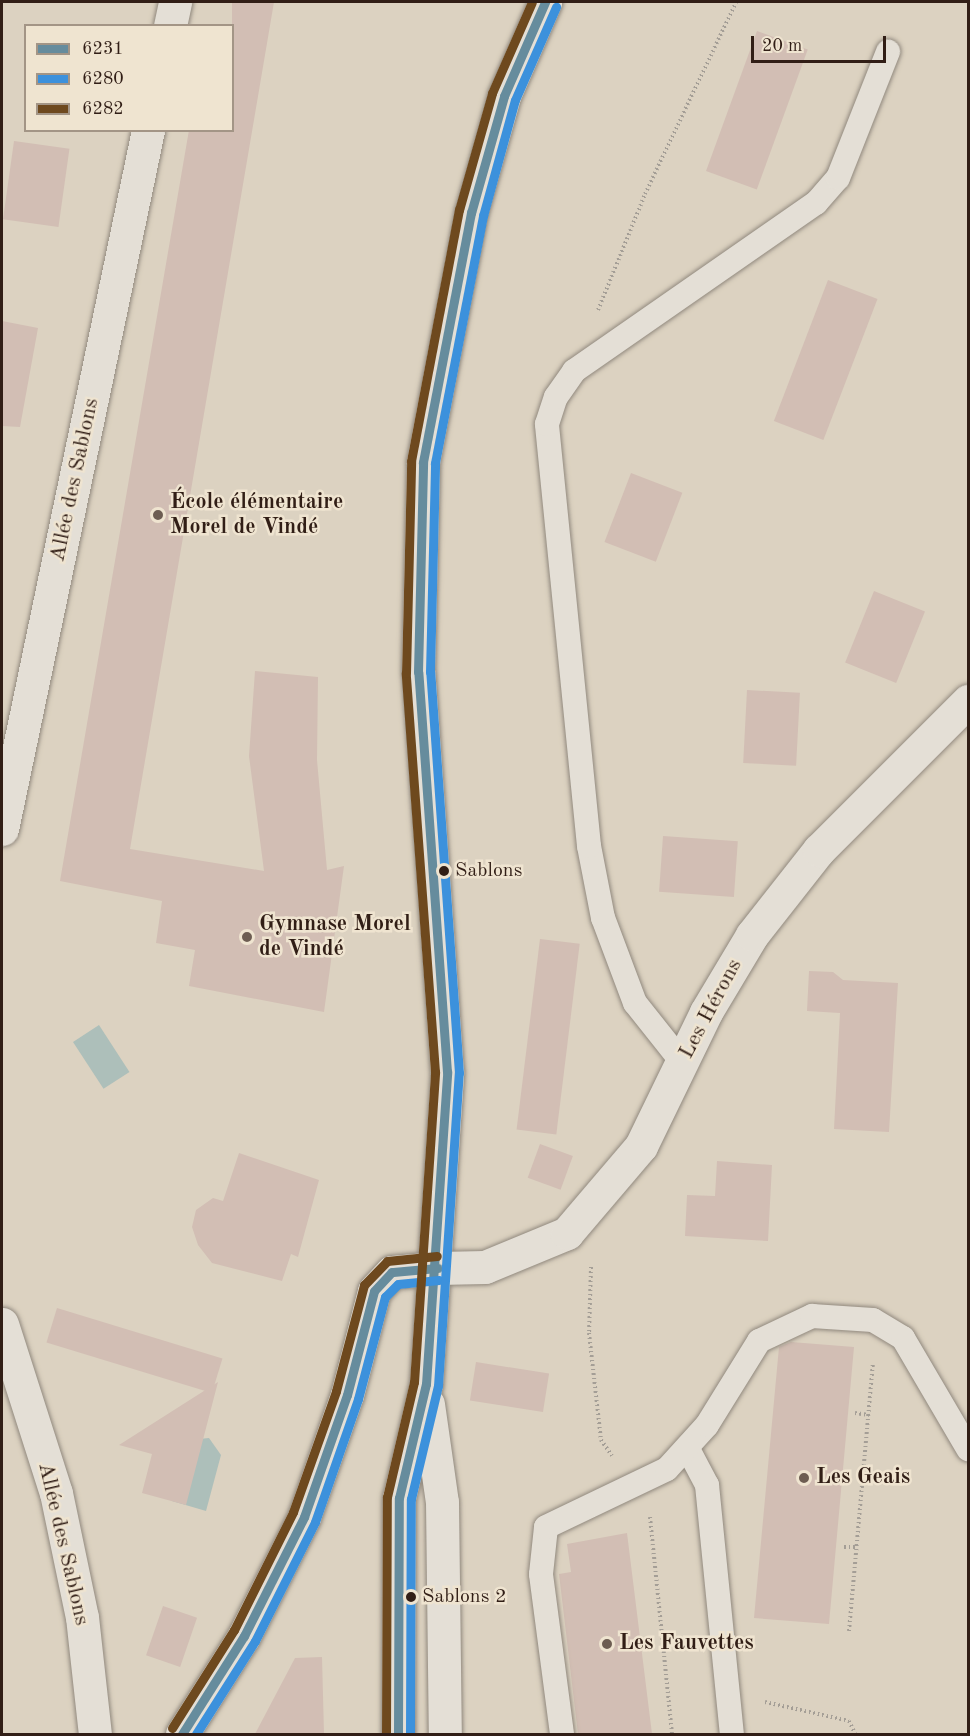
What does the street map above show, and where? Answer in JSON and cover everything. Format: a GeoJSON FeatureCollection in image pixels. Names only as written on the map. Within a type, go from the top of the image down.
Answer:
{"type":"FeatureCollection","features":[{"type":"Feature","properties":{"kind":"street"},"geometry":{"type":"LineString","coordinates":[[170,24],[175,2]]}},
{"type":"Feature","properties":{"kind":"street"},"geometry":{"type":"LineString","coordinates":[[398,1734],[399,1498],[426,1384],[438,1268],[447,1072],[418,672],[423,462],[471,213],[504,96],[545,2]]}},
{"type":"Feature","properties":{"kind":"street","name":"Allée des Sablons"},"geometry":{"type":"LineString","coordinates":[[2,829],[148,132]]}},
{"type":"Feature","properties":{"kind":"street","name":"Les Hérons"},"geometry":{"type":"LineString","coordinates":[[182,1734],[244,1636],[304,1517],[347,1395],[374,1291],[392,1272],[485,1267],[567,1233],[641,1146],[682,1062],[752,935],[819,850],[969,701]]}},
{"type":"Feature","properties":{"kind":"street","name":"Allée des Sablons"},"geometry":{"type":"LineString","coordinates":[[2,1324],[12,1388],[59,1505],[82,1617],[95,1734]]}},
{"type":"Feature","properties":{"kind":"street"},"geometry":{"type":"LineString","coordinates":[[426,1384],[442,1502],[445,1734]]}},
{"type":"Feature","properties":{"kind":"lane"},"geometry":{"type":"LineString","coordinates":[[682,1062],[635,1003],[603,918],[589,846],[547,461],[547,424],[556,397],[574,371],[816,203],[838,178],[888,52]]}},
{"type":"Feature","properties":{"kind":"lane"},"geometry":{"type":"LineString","coordinates":[[562,1734],[542,1574],[546,1527],[667,1470],[688,1449],[759,1341],[812,1316],[843,1314],[877,1323],[903,1338],[969,1449]]}},
{"type":"Feature","properties":{"kind":"lane"},"geometry":{"type":"LineString","coordinates":[[688,1449],[706,1485],[732,1734]]}},
{"type":"Feature","properties":{"kind":"path"},"geometry":{"type":"LineString","coordinates":[[574,371],[645,194],[736,2]]}},
{"type":"Feature","properties":{"kind":"path"},"geometry":{"type":"LineString","coordinates":[[849,1630],[877,1323]]}},
{"type":"Feature","properties":{"kind":"path"},"geometry":{"type":"LineString","coordinates":[[855,1413],[869,1415]]}},
{"type":"Feature","properties":{"kind":"path"},"geometry":{"type":"LineString","coordinates":[[844,1547],[857,1547]]}},
{"type":"Feature","properties":{"kind":"path"},"geometry":{"type":"LineString","coordinates":[[729,1694],[849,1721],[855,1734]]}},
{"type":"Feature","properties":{"kind":"shaded area"},"geometry":{"type":"Polygon","coordinates":[[[99,1025],[129,1072],[104,1089],[73,1042],[99,1025]]]}},
{"type":"Feature","properties":{"kind":"shaded area"},"geometry":{"type":"Polygon","coordinates":[[[209,1438],[221,1455],[206,1511],[172,1501],[199,1439],[209,1438]]]}},
{"type":"Feature","properties":{"kind":"building"},"geometry":{"type":"Polygon","coordinates":[[[232,2],[274,2],[130,849],[264,871],[249,756],[255,671],[318,677],[317,760],[327,870],[344,866],[324,1012],[189,986],[195,950],[156,943],[162,901],[60,881],[189,132],[234,132],[234,24],[232,24],[232,2]]]}},
{"type":"Feature","properties":{"kind":"building"},"geometry":{"type":"Polygon","coordinates":[[[757,31],[808,49],[757,189],[706,171],[757,31]]]}},
{"type":"Feature","properties":{"kind":"building"},"geometry":{"type":"Polygon","coordinates":[[[14,141],[69,149],[58,227],[3,219],[14,141]]]}},
{"type":"Feature","properties":{"kind":"building"},"geometry":{"type":"Polygon","coordinates":[[[828,280],[877,299],[823,440],[774,421],[828,280]]]}},
{"type":"Feature","properties":{"kind":"building"},"geometry":{"type":"Polygon","coordinates":[[[2,321],[38,328],[20,427],[2,426],[2,321]]]}},
{"type":"Feature","properties":{"kind":"building"},"geometry":{"type":"Polygon","coordinates":[[[631,473],[682,493],[656,562],[604,542],[631,473]]]}},
{"type":"Feature","properties":{"kind":"building"},"geometry":{"type":"Polygon","coordinates":[[[874,591],[925,612],[896,683],[845,662],[874,591]]]}},
{"type":"Feature","properties":{"kind":"building"},"geometry":{"type":"Polygon","coordinates":[[[747,690],[800,693],[796,766],[743,763],[747,690]]]}},
{"type":"Feature","properties":{"kind":"building"},"geometry":{"type":"Polygon","coordinates":[[[663,836],[738,841],[734,897],[659,892],[663,836]]]}},
{"type":"Feature","properties":{"kind":"building"},"geometry":{"type":"Polygon","coordinates":[[[540,939],[580,944],[556,1134],[517,1130],[540,939]]]}},
{"type":"Feature","properties":{"kind":"building"},"geometry":{"type":"Polygon","coordinates":[[[809,971],[833,972],[843,980],[898,983],[889,1132],[834,1129],[840,1013],[807,1011],[809,971]]]}},
{"type":"Feature","properties":{"kind":"building"},"geometry":{"type":"Polygon","coordinates":[[[540,1144],[573,1156],[561,1190],[528,1178],[540,1144]]]}},
{"type":"Feature","properties":{"kind":"building"},"geometry":{"type":"Polygon","coordinates":[[[239,1153],[319,1180],[298,1257],[291,1254],[282,1281],[212,1263],[198,1245],[192,1227],[196,1210],[213,1198],[223,1201],[239,1153]]]}},
{"type":"Feature","properties":{"kind":"building"},"geometry":{"type":"Polygon","coordinates":[[[717,1161],[772,1165],[768,1241],[685,1236],[687,1195],[715,1196],[717,1161]]]}},
{"type":"Feature","properties":{"kind":"building"},"geometry":{"type":"Polygon","coordinates":[[[57,1308],[222,1359],[212,1393],[46,1342],[57,1308]]]}},
{"type":"Feature","properties":{"kind":"building","name":"Les Geais"},"geometry":{"type":"Polygon","coordinates":[[[791,1342],[854,1347],[829,1624],[754,1618],[779,1347],[791,1342]]]}},
{"type":"Feature","properties":{"kind":"building"},"geometry":{"type":"Polygon","coordinates":[[[476,1362],[549,1374],[543,1412],[470,1401],[476,1362]]]}},
{"type":"Feature","properties":{"kind":"building"},"geometry":{"type":"Polygon","coordinates":[[[218,1382],[186,1505],[142,1493],[152,1454],[119,1445],[218,1382]]]}},
{"type":"Feature","properties":{"kind":"building","name":"Les Fauvettes"},"geometry":{"type":"Polygon","coordinates":[[[627,1533],[652,1734],[578,1734],[559,1574],[571,1572],[567,1544],[627,1533]]]}},
{"type":"Feature","properties":{"kind":"building"},"geometry":{"type":"Polygon","coordinates":[[[163,1606],[197,1618],[180,1667],[146,1655],[163,1606]]]}},
{"type":"Feature","properties":{"kind":"building"},"geometry":{"type":"Polygon","coordinates":[[[322,1657],[324,1734],[255,1734],[295,1658],[322,1657]]]}},
{"type":"Feature","properties":{"kind":"transit line","name":"6282"},"geometry":{"type":"LineString","coordinates":[[386,1734],[387,1497],[414,1382],[435,1072],[406,673],[411,461],[459,210],[492,93],[532,2]]}},
{"type":"Feature","properties":{"kind":"transit line","name":"6231"},"geometry":{"type":"LineString","coordinates":[[398,1734],[399,1498],[426,1384],[447,1072],[418,672],[423,462],[471,213],[504,96],[545,2]]}},
{"type":"Feature","properties":{"kind":"transit line","name":"6280"},"geometry":{"type":"LineString","coordinates":[[410,1734],[411,1499],[438,1386],[459,1073],[430,672],[435,463],[483,216],[515,100],[556,7]]}},
{"type":"Feature","properties":{"kind":"transit line","name":"6282"},"geometry":{"type":"LineString","coordinates":[[172,1728],[234,1630],[293,1512],[336,1391],[364,1285],[387,1261],[437,1256]]}},
{"type":"Feature","properties":{"kind":"transit line","name":"6231"},"geometry":{"type":"LineString","coordinates":[[182,1734],[244,1636],[304,1517],[347,1395],[374,1291],[392,1272],[438,1268]]}},
{"type":"Feature","properties":{"kind":"transit line","name":"6280"},"geometry":{"type":"LineString","coordinates":[[196,1734],[255,1641],[315,1522],[358,1399],[385,1297],[398,1284],[439,1280]]}},
{"type":"Feature","properties":{"kind":"place","name":"École élémentaire Morel de Vindé"},"geometry":{"type":"Point","coordinates":[158,515]}},
{"type":"Feature","properties":{"kind":"place","name":"Sablons"},"geometry":{"type":"Point","coordinates":[444,871]}},
{"type":"Feature","properties":{"kind":"place","name":"Gymnase Morel de Vindé"},"geometry":{"type":"Point","coordinates":[247,937]}},
{"type":"Feature","properties":{"kind":"place","name":"Les Geais"},"geometry":{"type":"Point","coordinates":[804,1478]}},
{"type":"Feature","properties":{"kind":"place","name":"Sablons 2"},"geometry":{"type":"Point","coordinates":[411,1597]}},
{"type":"Feature","properties":{"kind":"place","name":"Les Fauvettes"},"geometry":{"type":"Point","coordinates":[607,1644]}}]}
